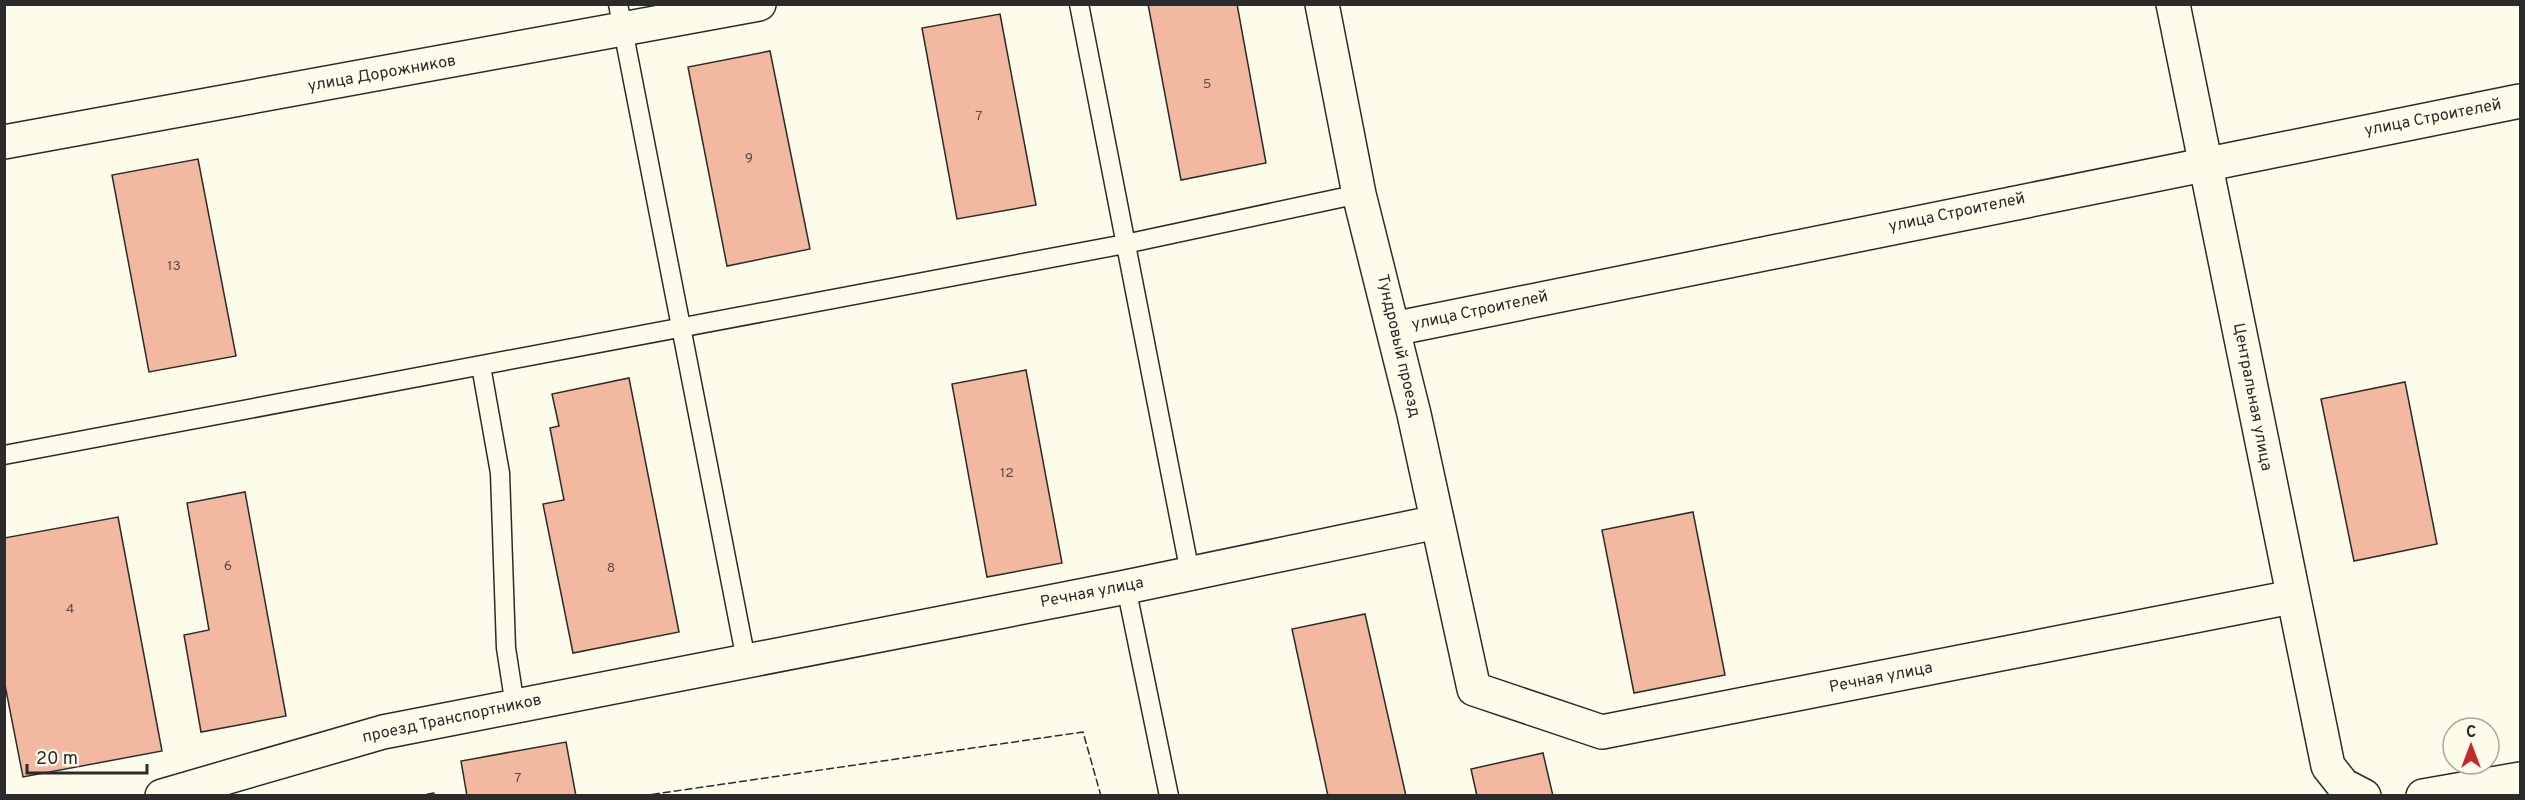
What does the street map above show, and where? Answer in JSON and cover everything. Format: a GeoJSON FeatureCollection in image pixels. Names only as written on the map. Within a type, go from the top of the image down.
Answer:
{"type":"FeatureCollection","features":[{"type":"Feature","properties":{"kind":"street","name":"улица Дорожников"},"geometry":{"type":"LineString","coordinates":[[4,142],[620,17],[759,4]]}},
{"type":"Feature","properties":{"kind":"street","name":"Тундровый проезд"},"geometry":{"type":"LineString","coordinates":[[1322,4],[1359,194],[1393,329],[1474,689]]}},
{"type":"Feature","properties":{"kind":"street","name":"Центральная улица"},"geometry":{"type":"LineString","coordinates":[[2173,4],[2328,766],[2353,790]]}},
{"type":"Feature","properties":{"kind":"street","name":"улица Строителей"},"geometry":{"type":"LineString","coordinates":[[1393,329],[2520,101]]}},
{"type":"Feature","properties":{"kind":"street","name":"Речная улица"},"geometry":{"type":"LineString","coordinates":[[747,660],[1126,587],[1437,522]]}},
{"type":"Feature","properties":{"kind":"street","name":"Речная улица"},"geometry":{"type":"LineString","coordinates":[[1474,689],[1602,732],[2292,597]]}},
{"type":"Feature","properties":{"kind":"street","name":"проезд Транспортников"},"geometry":{"type":"LineString","coordinates":[[162,795],[383,732],[747,660]]}},
{"type":"Feature","properties":{"kind":"street"},"geometry":{"type":"LineString","coordinates":[[2423,795],[2520,779]]}},
{"type":"Feature","properties":{"kind":"lane"},"geometry":{"type":"LineString","coordinates":[[1079,4],[1190,573]]}},
{"type":"Feature","properties":{"kind":"lane"},"geometry":{"type":"LineString","coordinates":[[620,17],[747,660]]}},
{"type":"Feature","properties":{"kind":"lane"},"geometry":{"type":"LineString","coordinates":[[4,455],[1125,244],[1359,194]]}},
{"type":"Feature","properties":{"kind":"lane"},"geometry":{"type":"LineString","coordinates":[[481,366],[500,473],[505,640],[515,706]]}},
{"type":"Feature","properties":{"kind":"lane"},"geometry":{"type":"LineString","coordinates":[[1126,587],[1169,795]]}},
{"type":"Feature","properties":{"kind":"building"},"geometry":{"type":"Polygon","coordinates":[[[1148,4],[1237,4],[1266,163],[1181,180],[1148,4]]]}},
{"type":"Feature","properties":{"kind":"building"},"geometry":{"type":"Polygon","coordinates":[[[1000,14],[1036,205],[957,219],[922,28],[1000,14]]]}},
{"type":"Feature","properties":{"kind":"building"},"geometry":{"type":"Polygon","coordinates":[[[770,51],[810,249],[727,266],[688,67],[770,51]]]}},
{"type":"Feature","properties":{"kind":"building"},"geometry":{"type":"Polygon","coordinates":[[[198,159],[236,356],[149,372],[112,175],[198,159]]]}},
{"type":"Feature","properties":{"kind":"building"},"geometry":{"type":"Polygon","coordinates":[[[1026,370],[1062,563],[987,577],[952,384],[1026,370]]]}},
{"type":"Feature","properties":{"kind":"building"},"geometry":{"type":"Polygon","coordinates":[[[629,378],[679,632],[573,653],[543,504],[564,500],[550,428],[559,426],[552,394],[629,378]]]}},
{"type":"Feature","properties":{"kind":"building"},"geometry":{"type":"Polygon","coordinates":[[[2405,382],[2437,544],[2354,561],[2321,399],[2405,382]]]}},
{"type":"Feature","properties":{"kind":"building"},"geometry":{"type":"Polygon","coordinates":[[[245,492],[286,716],[201,732],[184,635],[209,630],[187,503],[245,492]]]}},
{"type":"Feature","properties":{"kind":"building"},"geometry":{"type":"Polygon","coordinates":[[[1693,512],[1725,675],[1634,693],[1602,530],[1693,512]]]}},
{"type":"Feature","properties":{"kind":"building"},"geometry":{"type":"Polygon","coordinates":[[[118,517],[162,751],[23,777],[4,680],[4,538],[118,517]]]}},
{"type":"Feature","properties":{"kind":"building"},"geometry":{"type":"Polygon","coordinates":[[[1365,614],[1406,796],[1328,796],[1292,629],[1365,614]]]}},
{"type":"Feature","properties":{"kind":"building"},"geometry":{"type":"Polygon","coordinates":[[[566,742],[576,796],[467,796],[461,761],[566,742]]]}},
{"type":"Feature","properties":{"kind":"building"},"geometry":{"type":"Polygon","coordinates":[[[1543,753],[1553,796],[1477,796],[1471,769],[1543,753]]]}},
{"type":"Feature","properties":{"kind":"fence"},"geometry":{"type":"LineString","coordinates":[[641,796],[1083,732],[1101,796]]}},
{"type":"Feature","properties":{"kind":"fence"},"geometry":{"type":"LineString","coordinates":[[416,796],[434,793],[434,796]]}}]}
